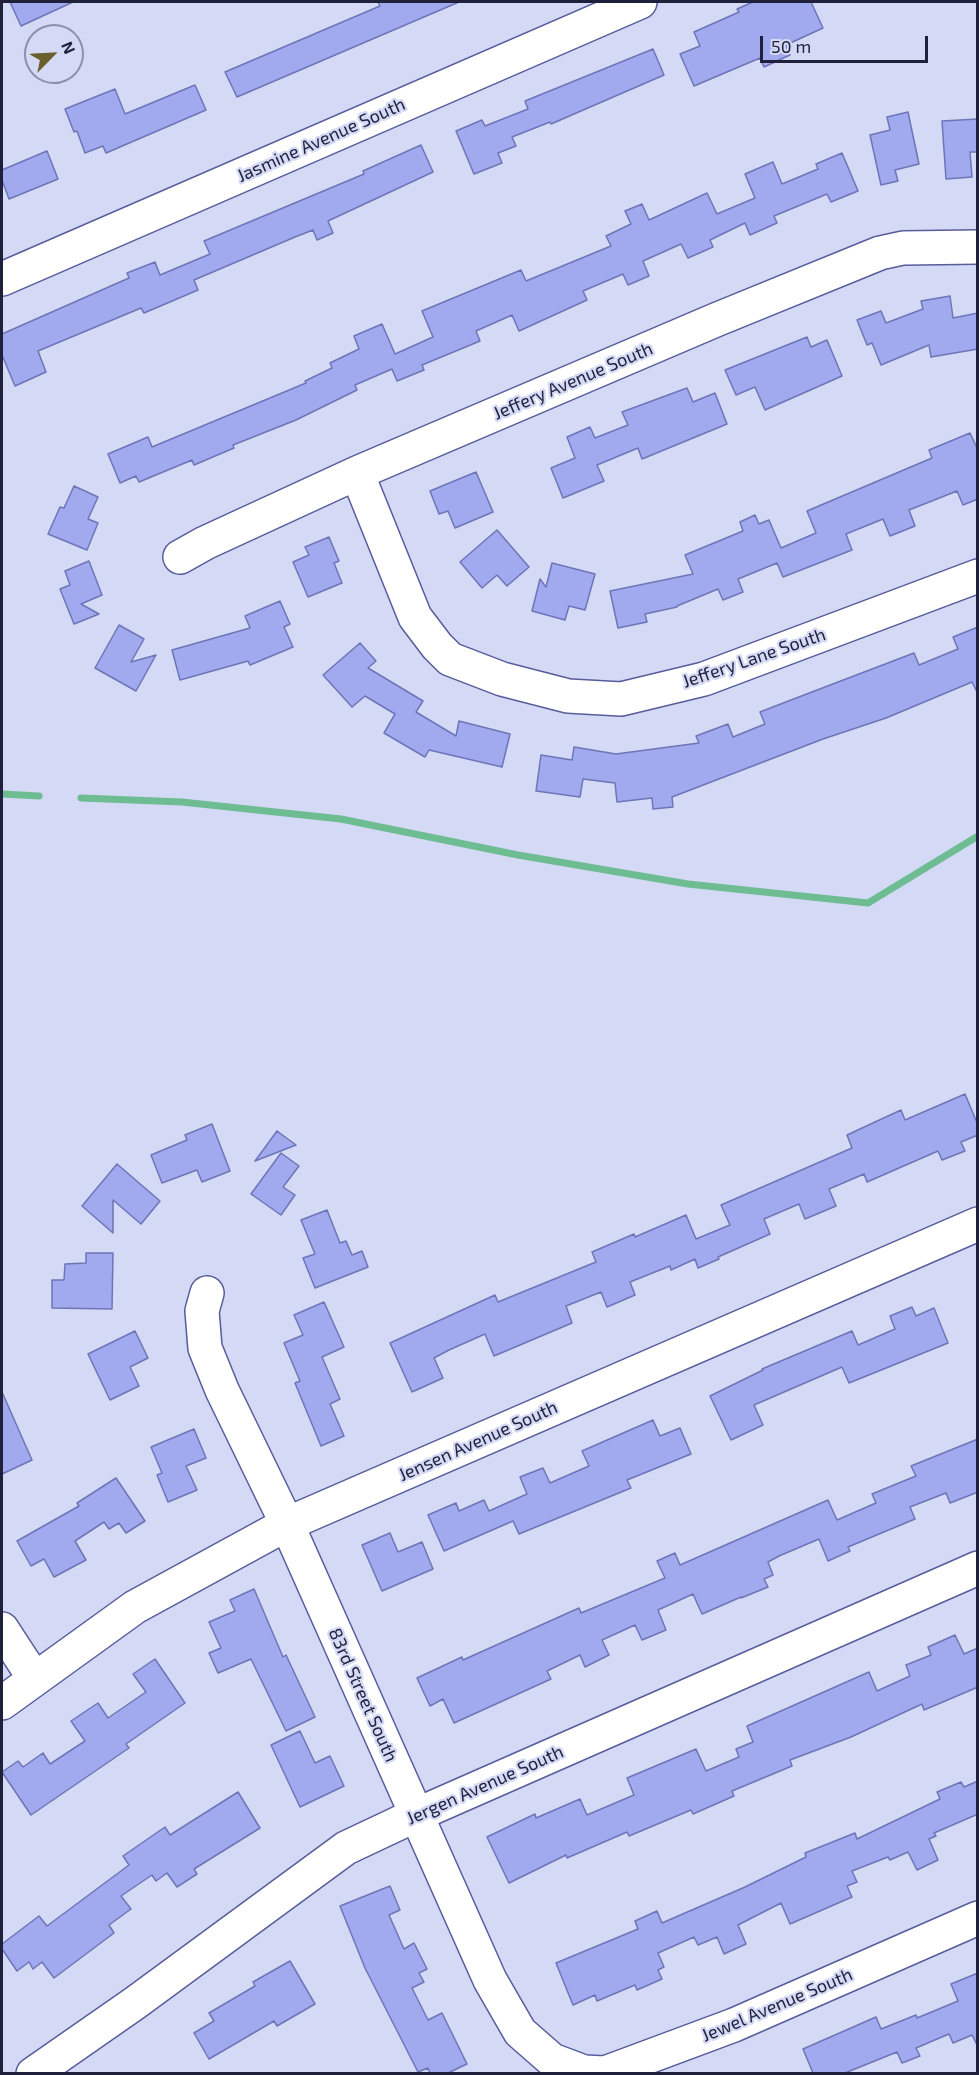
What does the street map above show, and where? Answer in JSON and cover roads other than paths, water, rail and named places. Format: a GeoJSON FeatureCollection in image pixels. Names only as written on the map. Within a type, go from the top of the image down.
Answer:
{"type":"FeatureCollection","features":[{"type":"Feature","properties":{"kind":"street","name":"Jasmine Avenue South"},"geometry":{"type":"LineString","coordinates":[[2,279],[640,2]]}},
{"type":"Feature","properties":{"kind":"street","name":"Jeffery Avenue South"},"geometry":{"type":"LineString","coordinates":[[180,557],[205,543],[357,473],[718,319],[880,253],[903,248],[978,247]]}},
{"type":"Feature","properties":{"kind":"street","name":"Jeffery Lane South"},"geometry":{"type":"LineString","coordinates":[[357,473],[415,617],[437,646],[450,659],[502,679],[568,696],[621,699],[704,679],[978,576]]}},
{"type":"Feature","properties":{"kind":"street","name":"Jensen Avenue South"},"geometry":{"type":"LineString","coordinates":[[2,1703],[135,1607],[287,1524],[978,1224]]}},
{"type":"Feature","properties":{"kind":"street","name":"83rd Street South"},"geometry":{"type":"LineString","coordinates":[[207,1293],[202,1311],[205,1348],[222,1390],[287,1524],[489,1980],[520,2032],[552,2060],[574,2068]]}},
{"type":"Feature","properties":{"kind":"street","name":"Jergen Avenue South"},"geometry":{"type":"LineString","coordinates":[[33,2073],[144,1996],[346,1848],[416,1815],[978,1568]]}},
{"type":"Feature","properties":{"kind":"street"},"geometry":{"type":"LineString","coordinates":[[2,1629],[34,1678]]}},
{"type":"Feature","properties":{"kind":"street","name":"Jewel Avenue South"},"geometry":{"type":"LineString","coordinates":[[574,2068],[584,2072],[605,2073],[734,2025],[978,1918]]}},
{"type":"Feature","properties":{"kind":"waterway"},"geometry":{"type":"LineString","coordinates":[[2,794],[39,796]]}},
{"type":"Feature","properties":{"kind":"waterway"},"geometry":{"type":"LineString","coordinates":[[81,798],[182,802],[341,819],[518,855],[688,884],[868,903],[978,836]]}}]}
